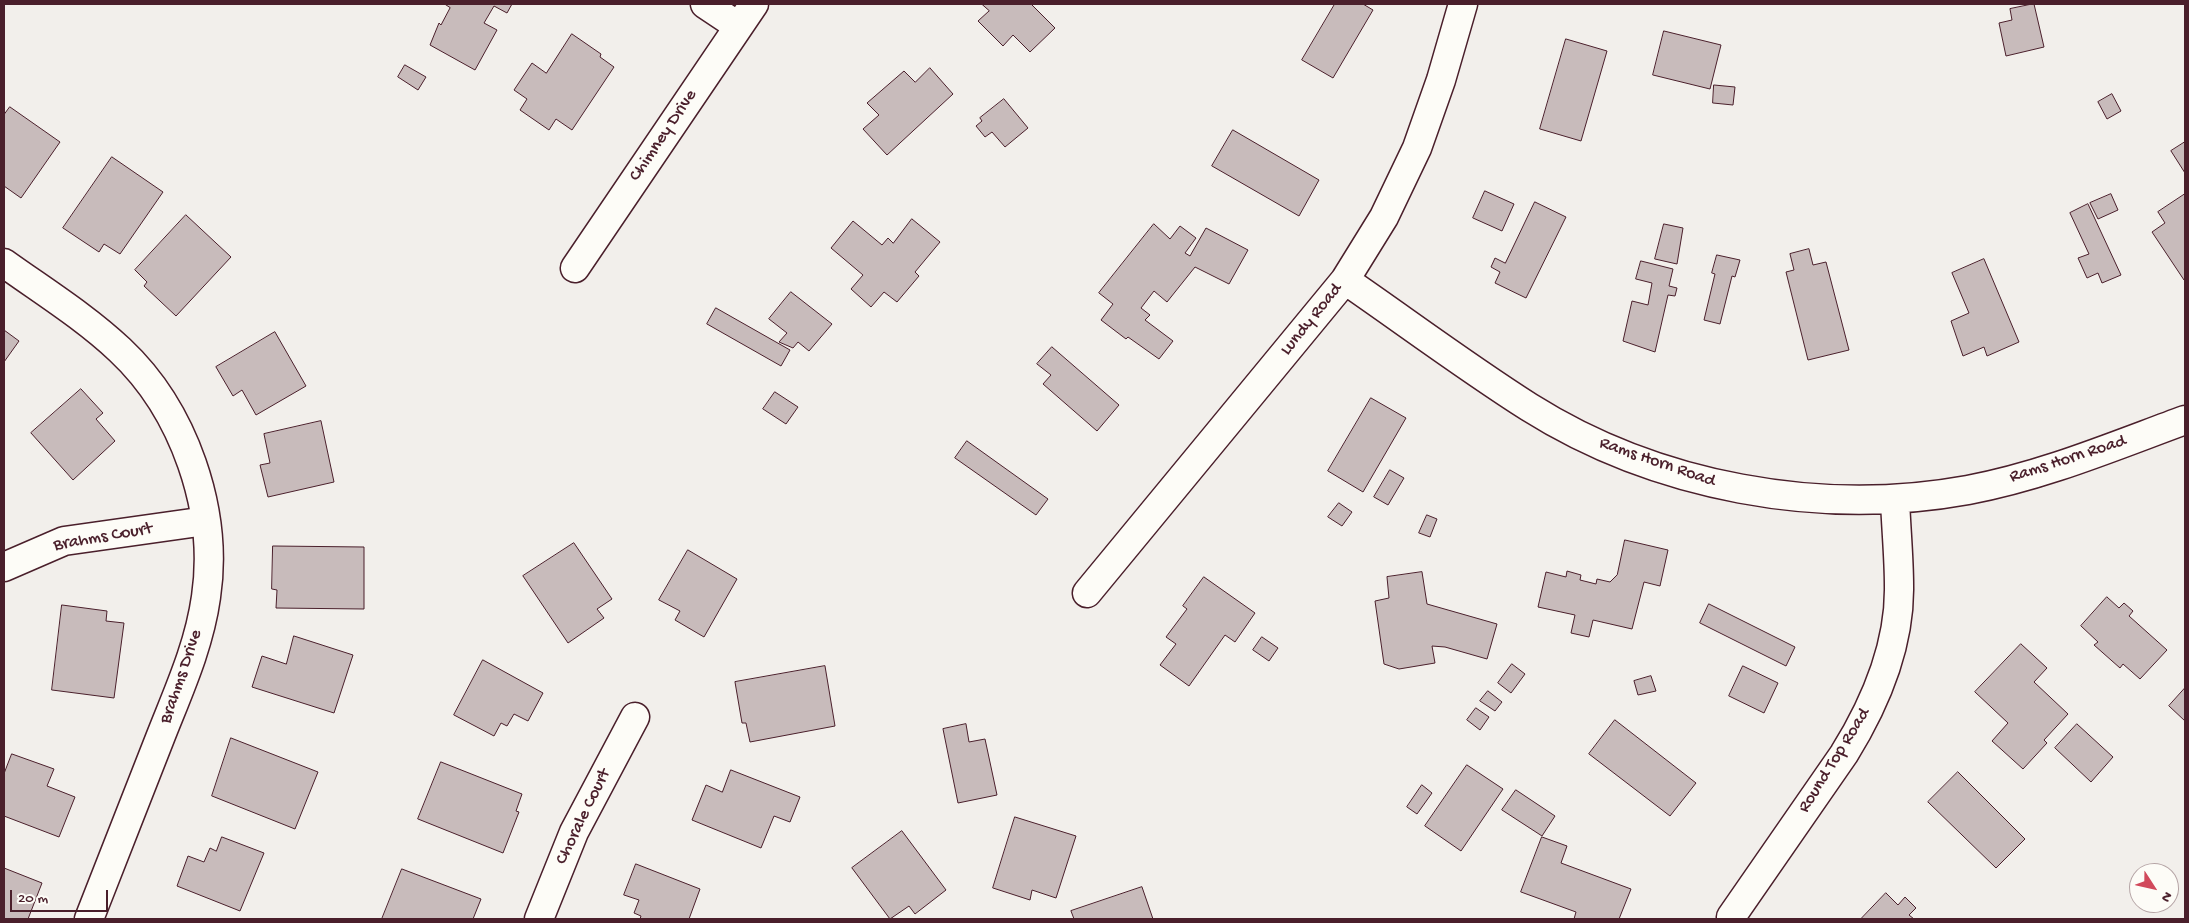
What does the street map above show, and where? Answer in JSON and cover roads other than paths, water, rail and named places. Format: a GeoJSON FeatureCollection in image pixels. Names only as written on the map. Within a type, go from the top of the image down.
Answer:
{"type":"FeatureCollection","features":[{"type":"Feature","properties":{"kind":"street"},"geometry":{"type":"LineString","coordinates":[[705,4],[738,26]]}},
{"type":"Feature","properties":{"kind":"street","name":"Chimney Drive"},"geometry":{"type":"LineString","coordinates":[[574,268],[754,4]]}},
{"type":"Feature","properties":{"kind":"street","name":"Lundy Road"},"geometry":{"type":"LineString","coordinates":[[1087,593],[1345,280],[1384,217],[1417,148],[1441,80],[1463,4]]}},
{"type":"Feature","properties":{"kind":"street","name":"Brahms Drive"},"geometry":{"type":"LineString","coordinates":[[4,263],[83,319],[113,344],[153,388],[177,428],[194,470],[206,521],[208,548],[206,596],[196,644],[89,919]]}},
{"type":"Feature","properties":{"kind":"street","name":"Rams Horn Road"},"geometry":{"type":"LineString","coordinates":[[1345,280],[1530,408],[1596,443],[1660,468],[1727,486],[1799,497],[1895,499],[1967,490],[2032,475],[2185,420]]}},
{"type":"Feature","properties":{"kind":"street","name":"Round Top Road"},"geometry":{"type":"LineString","coordinates":[[1731,916],[1844,754],[1861,727],[1881,683],[1894,636],[1899,588],[1895,499]]}},
{"type":"Feature","properties":{"kind":"street","name":"Brahms Court"},"geometry":{"type":"LineString","coordinates":[[4,567],[64,541],[206,521]]}},
{"type":"Feature","properties":{"kind":"street","name":"Chorale Court"},"geometry":{"type":"LineString","coordinates":[[540,919],[574,832],[635,717]]}}]}
